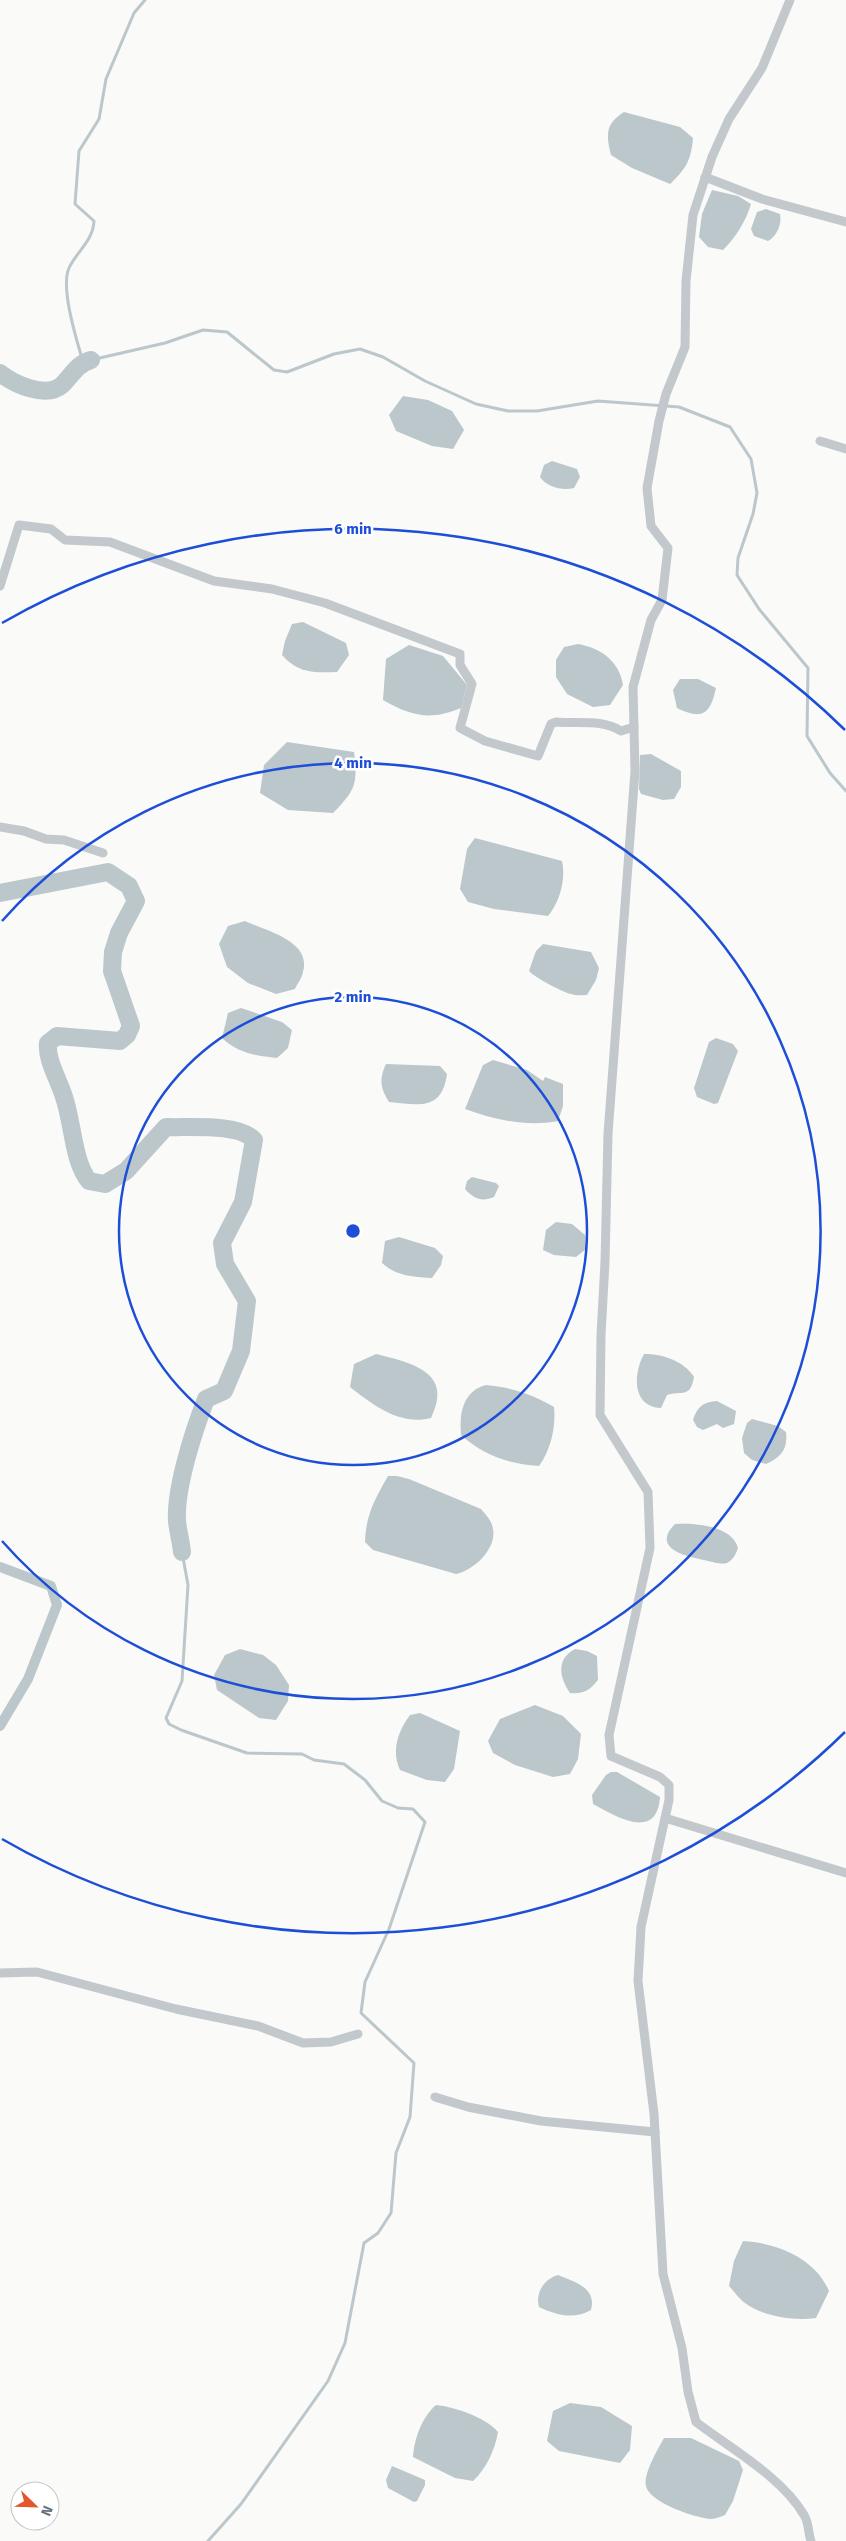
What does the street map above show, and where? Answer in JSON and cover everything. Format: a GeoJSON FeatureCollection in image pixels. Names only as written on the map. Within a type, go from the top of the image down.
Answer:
{"type":"FeatureCollection","features":[{"type":"Feature","properties":{"kind":"street"},"geometry":{"type":"LineString","coordinates":[[790,0],[762,68],[728,119],[705,177],[693,215],[686,281],[685,347],[666,394],[658,421],[647,488],[651,526],[668,548],[662,600],[652,620],[632,687],[635,771],[608,1134],[600,1415],[648,1492],[650,1548],[609,1735],[611,1756],[660,1777],[668,1785],[669,1800],[641,1927],[638,1981],[655,2132],[663,2274],[682,2348],[688,2392],[696,2422],[743,2454],[797,2505],[806,2517],[811,2541]]}},
{"type":"Feature","properties":{"kind":"street"},"geometry":{"type":"LineString","coordinates":[[705,177],[762,199],[846,222]]}},
{"type":"Feature","properties":{"kind":"street"},"geometry":{"type":"LineString","coordinates":[[820,441],[846,449]]}},
{"type":"Feature","properties":{"kind":"street"},"geometry":{"type":"LineString","coordinates":[[0,586],[19,525],[42,526],[66,540],[110,542],[214,581],[272,589],[324,603],[460,654],[460,664],[472,684],[460,728],[485,740],[538,756],[551,724],[556,722],[594,723],[614,726],[621,731],[634,727]]}},
{"type":"Feature","properties":{"kind":"street"},"geometry":{"type":"LineString","coordinates":[[0,827],[24,831],[46,839],[64,840],[103,853]]}},
{"type":"Feature","properties":{"kind":"street"},"geometry":{"type":"LineString","coordinates":[[665,1818],[846,1873]]}},
{"type":"Feature","properties":{"kind":"street"},"geometry":{"type":"LineString","coordinates":[[0,1973],[37,1972],[176,2009],[258,2026],[303,2043],[331,2042],[358,2034]]}},
{"type":"Feature","properties":{"kind":"street"},"geometry":{"type":"LineString","coordinates":[[435,2097],[468,2107],[534,2120],[655,2132]]}},
{"type":"Feature","properties":{"kind":"shaded area"},"geometry":{"type":"Polygon","coordinates":[[[624,112],[680,127],[693,138],[687,164],[670,184],[632,168],[611,155],[608,130],[613,121],[624,112]]]}},
{"type":"Feature","properties":{"kind":"shaded area"},"geometry":{"type":"Polygon","coordinates":[[[712,190],[738,196],[751,204],[740,228],[723,250],[708,247],[699,237],[702,214],[712,190]]]}},
{"type":"Feature","properties":{"kind":"shaded area"},"geometry":{"type":"Polygon","coordinates":[[[766,209],[780,214],[776,233],[768,241],[754,236],[751,229],[757,212],[766,209]]]}},
{"type":"Feature","properties":{"kind":"shaded area"},"geometry":{"type":"Polygon","coordinates":[[[403,396],[428,400],[452,411],[464,430],[453,449],[432,446],[396,431],[389,415],[403,396]]]}},
{"type":"Feature","properties":{"kind":"shaded area"},"geometry":{"type":"Polygon","coordinates":[[[552,461],[577,469],[580,477],[574,488],[555,487],[540,477],[544,465],[552,461]]]}},
{"type":"Feature","properties":{"kind":"shaded area"},"geometry":{"type":"Polygon","coordinates":[[[303,622],[346,643],[349,655],[337,672],[300,669],[282,655],[292,624],[303,622]]]}},
{"type":"Feature","properties":{"kind":"shaded area"},"geometry":{"type":"Polygon","coordinates":[[[578,644],[601,652],[618,669],[623,685],[610,705],[593,707],[567,694],[556,677],[556,660],[564,647],[578,644]]]}},
{"type":"Feature","properties":{"kind":"shaded area"},"geometry":{"type":"Polygon","coordinates":[[[409,645],[443,656],[467,685],[461,708],[440,714],[421,715],[403,710],[383,700],[386,659],[409,645]]]}},
{"type":"Feature","properties":{"kind":"shaded area"},"geometry":{"type":"Polygon","coordinates":[[[680,679],[698,679],[716,688],[711,704],[704,713],[693,714],[677,708],[673,690],[680,679]]]}},
{"type":"Feature","properties":{"kind":"shaded area"},"geometry":{"type":"Polygon","coordinates":[[[287,742],[354,752],[356,772],[353,786],[346,798],[333,813],[288,810],[260,793],[264,765],[287,742]]]}},
{"type":"Feature","properties":{"kind":"shaded area"},"geometry":{"type":"Polygon","coordinates":[[[651,754],[681,771],[681,787],[674,799],[663,800],[641,794],[639,789],[640,755],[651,754]]]}},
{"type":"Feature","properties":{"kind":"shaded area"},"geometry":{"type":"Polygon","coordinates":[[[475,838],[562,861],[561,890],[556,904],[548,916],[494,909],[468,902],[460,889],[467,849],[475,838]]]}},
{"type":"Feature","properties":{"kind":"shaded area"},"geometry":{"type":"Polygon","coordinates":[[[245,921],[275,933],[294,945],[301,952],[304,961],[303,972],[295,989],[276,994],[248,983],[227,967],[219,944],[228,926],[245,921]]]}},
{"type":"Feature","properties":{"kind":"shaded area"},"geometry":{"type":"Polygon","coordinates":[[[543,944],[591,952],[599,968],[596,980],[587,995],[575,995],[562,991],[529,971],[536,951],[543,944]]]}},
{"type":"Feature","properties":{"kind":"shaded area"},"geometry":{"type":"Polygon","coordinates":[[[241,1008],[282,1022],[292,1030],[288,1048],[277,1058],[262,1056],[234,1047],[222,1038],[228,1013],[241,1008]]]}},
{"type":"Feature","properties":{"kind":"shaded area"},"geometry":{"type":"Polygon","coordinates":[[[716,1038],[733,1044],[738,1051],[718,1103],[714,1104],[697,1097],[694,1088],[709,1042],[716,1038]]]}},
{"type":"Feature","properties":{"kind":"shaded area"},"geometry":{"type":"Polygon","coordinates":[[[493,1060],[527,1070],[543,1081],[545,1077],[563,1084],[563,1106],[558,1121],[523,1123],[465,1109],[483,1065],[493,1060]]]}},
{"type":"Feature","properties":{"kind":"shaded area"},"geometry":{"type":"Polygon","coordinates":[[[386,1064],[440,1066],[447,1074],[444,1086],[434,1100],[427,1103],[389,1102],[382,1083],[382,1074],[386,1064]]]}},
{"type":"Feature","properties":{"kind":"shaded area"},"geometry":{"type":"Polygon","coordinates":[[[472,1177],[496,1183],[499,1186],[494,1197],[482,1199],[468,1192],[465,1189],[467,1181],[472,1177]]]}},
{"type":"Feature","properties":{"kind":"shaded area"},"geometry":{"type":"Polygon","coordinates":[[[556,1222],[572,1224],[585,1235],[586,1249],[576,1257],[554,1255],[543,1250],[546,1230],[556,1222]]]}},
{"type":"Feature","properties":{"kind":"shaded area"},"geometry":{"type":"Polygon","coordinates":[[[399,1237],[435,1248],[443,1256],[441,1265],[432,1278],[399,1273],[382,1263],[385,1241],[399,1237]]]}},
{"type":"Feature","properties":{"kind":"shaded area"},"geometry":{"type":"Polygon","coordinates":[[[376,1354],[415,1366],[426,1372],[433,1380],[437,1390],[437,1402],[431,1418],[420,1420],[398,1416],[368,1401],[350,1387],[354,1364],[376,1354]]]}},
{"type":"Feature","properties":{"kind":"shaded area"},"geometry":{"type":"Polygon","coordinates":[[[644,1354],[666,1357],[690,1371],[694,1377],[688,1391],[667,1395],[661,1408],[651,1406],[645,1402],[640,1396],[637,1380],[640,1362],[644,1354]]]}},
{"type":"Feature","properties":{"kind":"shaded area"},"geometry":{"type":"Polygon","coordinates":[[[486,1385],[521,1392],[554,1407],[552,1438],[539,1466],[506,1461],[478,1448],[461,1435],[462,1411],[467,1398],[472,1392],[486,1385]]]}},
{"type":"Feature","properties":{"kind":"shaded area"},"geometry":{"type":"Polygon","coordinates":[[[717,1401],[736,1411],[734,1424],[723,1428],[717,1424],[703,1430],[697,1427],[693,1420],[696,1412],[704,1404],[717,1401]]]}},
{"type":"Feature","properties":{"kind":"shaded area"},"geometry":{"type":"Polygon","coordinates":[[[752,1419],[778,1426],[786,1432],[785,1448],[776,1458],[766,1464],[752,1460],[744,1453],[742,1438],[747,1423],[752,1419]]]}},
{"type":"Feature","properties":{"kind":"shaded area"},"geometry":{"type":"Polygon","coordinates":[[[388,1476],[409,1479],[481,1509],[493,1529],[493,1537],[488,1551],[470,1569],[456,1574],[373,1550],[365,1542],[367,1523],[375,1500],[388,1476]]]}},
{"type":"Feature","properties":{"kind":"shaded area"},"geometry":{"type":"Polygon","coordinates":[[[675,1524],[702,1525],[728,1534],[738,1548],[734,1557],[727,1563],[715,1563],[673,1550],[667,1539],[669,1532],[675,1524]]]}},
{"type":"Feature","properties":{"kind":"shaded area"},"geometry":{"type":"Polygon","coordinates":[[[240,1649],[263,1655],[276,1665],[289,1685],[288,1701],[276,1720],[259,1718],[217,1690],[214,1675],[225,1655],[240,1649]]]}},
{"type":"Feature","properties":{"kind":"shaded area"},"geometry":{"type":"Polygon","coordinates":[[[575,1649],[587,1651],[597,1656],[598,1680],[586,1691],[570,1693],[563,1681],[561,1669],[565,1658],[575,1649]]]}},
{"type":"Feature","properties":{"kind":"shaded area"},"geometry":{"type":"Polygon","coordinates":[[[535,1705],[563,1716],[581,1734],[578,1759],[570,1774],[553,1777],[515,1765],[493,1753],[488,1741],[500,1719],[535,1705]]]}},
{"type":"Feature","properties":{"kind":"shaded area"},"geometry":{"type":"Polygon","coordinates":[[[420,1713],[460,1731],[454,1769],[445,1782],[427,1780],[400,1770],[397,1763],[396,1748],[399,1734],[410,1715],[420,1713]]]}},
{"type":"Feature","properties":{"kind":"shaded area"},"geometry":{"type":"Polygon","coordinates":[[[611,1772],[617,1772],[660,1797],[657,1811],[651,1819],[643,1822],[634,1822],[623,1819],[593,1804],[592,1795],[606,1775],[611,1772]]]}},
{"type":"Feature","properties":{"kind":"shaded area"},"geometry":{"type":"Polygon","coordinates":[[[743,2241],[769,2245],[794,2254],[805,2261],[823,2279],[829,2291],[816,2318],[798,2319],[770,2315],[753,2308],[741,2299],[729,2286],[734,2261],[743,2241]]]}},
{"type":"Feature","properties":{"kind":"shaded area"},"geometry":{"type":"Polygon","coordinates":[[[558,2275],[577,2283],[588,2291],[592,2302],[591,2310],[572,2316],[539,2307],[538,2297],[542,2287],[558,2275]]]}},
{"type":"Feature","properties":{"kind":"shaded area"},"geometry":{"type":"Polygon","coordinates":[[[570,2403],[601,2407],[632,2426],[630,2450],[620,2463],[559,2451],[547,2441],[553,2411],[570,2403]]]}},
{"type":"Feature","properties":{"kind":"shaded area"},"geometry":{"type":"Polygon","coordinates":[[[436,2405],[452,2408],[478,2417],[498,2432],[495,2446],[489,2459],[473,2481],[455,2478],[413,2457],[420,2429],[436,2405]]]}},
{"type":"Feature","properties":{"kind":"shaded area"},"geometry":{"type":"Polygon","coordinates":[[[664,2438],[691,2438],[739,2461],[743,2470],[733,2501],[725,2515],[710,2519],[694,2515],[664,2503],[649,2492],[646,2486],[647,2475],[664,2438]]]}},
{"type":"Feature","properties":{"kind":"shaded area"},"geometry":{"type":"Polygon","coordinates":[[[392,2466],[425,2480],[425,2485],[417,2501],[414,2502],[388,2488],[386,2480],[392,2466]]]}},
{"type":"Feature","properties":{"kind":"waterway"},"geometry":{"type":"LineString","coordinates":[[83,362],[70,315],[67,288],[69,268],[88,240],[94,221],[75,204],[79,151],[99,119],[106,79],[134,13],[145,0]]}},
{"type":"Feature","properties":{"kind":"waterway"},"geometry":{"type":"LineString","coordinates":[[91,360],[165,343],[203,330],[227,332],[274,370],[287,372],[334,354],[360,349],[383,357],[425,381],[476,404],[508,411],[537,411],[598,401],[679,407],[730,427],[751,459],[757,493],[753,514],[738,558],[737,575],[759,609],[808,668],[807,736],[830,773],[846,791]]}},
{"type":"Feature","properties":{"kind":"waterway"},"geometry":{"type":"LineString","coordinates":[[0,373],[22,385],[48,391],[62,385],[78,367],[91,360]]}},
{"type":"Feature","properties":{"kind":"waterway"},"geometry":{"type":"LineString","coordinates":[[0,893],[108,872],[129,886],[136,901],[119,933],[113,952],[112,971],[131,1026],[127,1035],[120,1041],[57,1036],[48,1043],[53,1070],[67,1107],[76,1153],[89,1181],[105,1184],[126,1171],[166,1127],[225,1129],[237,1131],[254,1140],[243,1202],[222,1243],[225,1264],[247,1301],[241,1351],[224,1391],[206,1399],[191,1443],[182,1476],[177,1508],[182,1552]]}},
{"type":"Feature","properties":{"kind":"waterway"},"geometry":{"type":"LineString","coordinates":[[182,1552],[188,1585],[182,1681],[166,1718],[169,1724],[247,1753],[302,1754],[314,1760],[344,1764],[365,1780],[382,1801],[398,1808],[413,1809],[425,1822],[389,1929],[365,1982],[361,2013],[414,2063],[410,2117],[396,2153],[391,2213],[378,2233],[364,2243],[345,2343],[328,2381],[241,2504],[208,2541]]}},
{"type":"Feature","properties":{"kind":"waterway"},"geometry":{"type":"LineString","coordinates":[[0,1567],[51,1586],[57,1605],[28,1679],[0,1726]]}}]}
